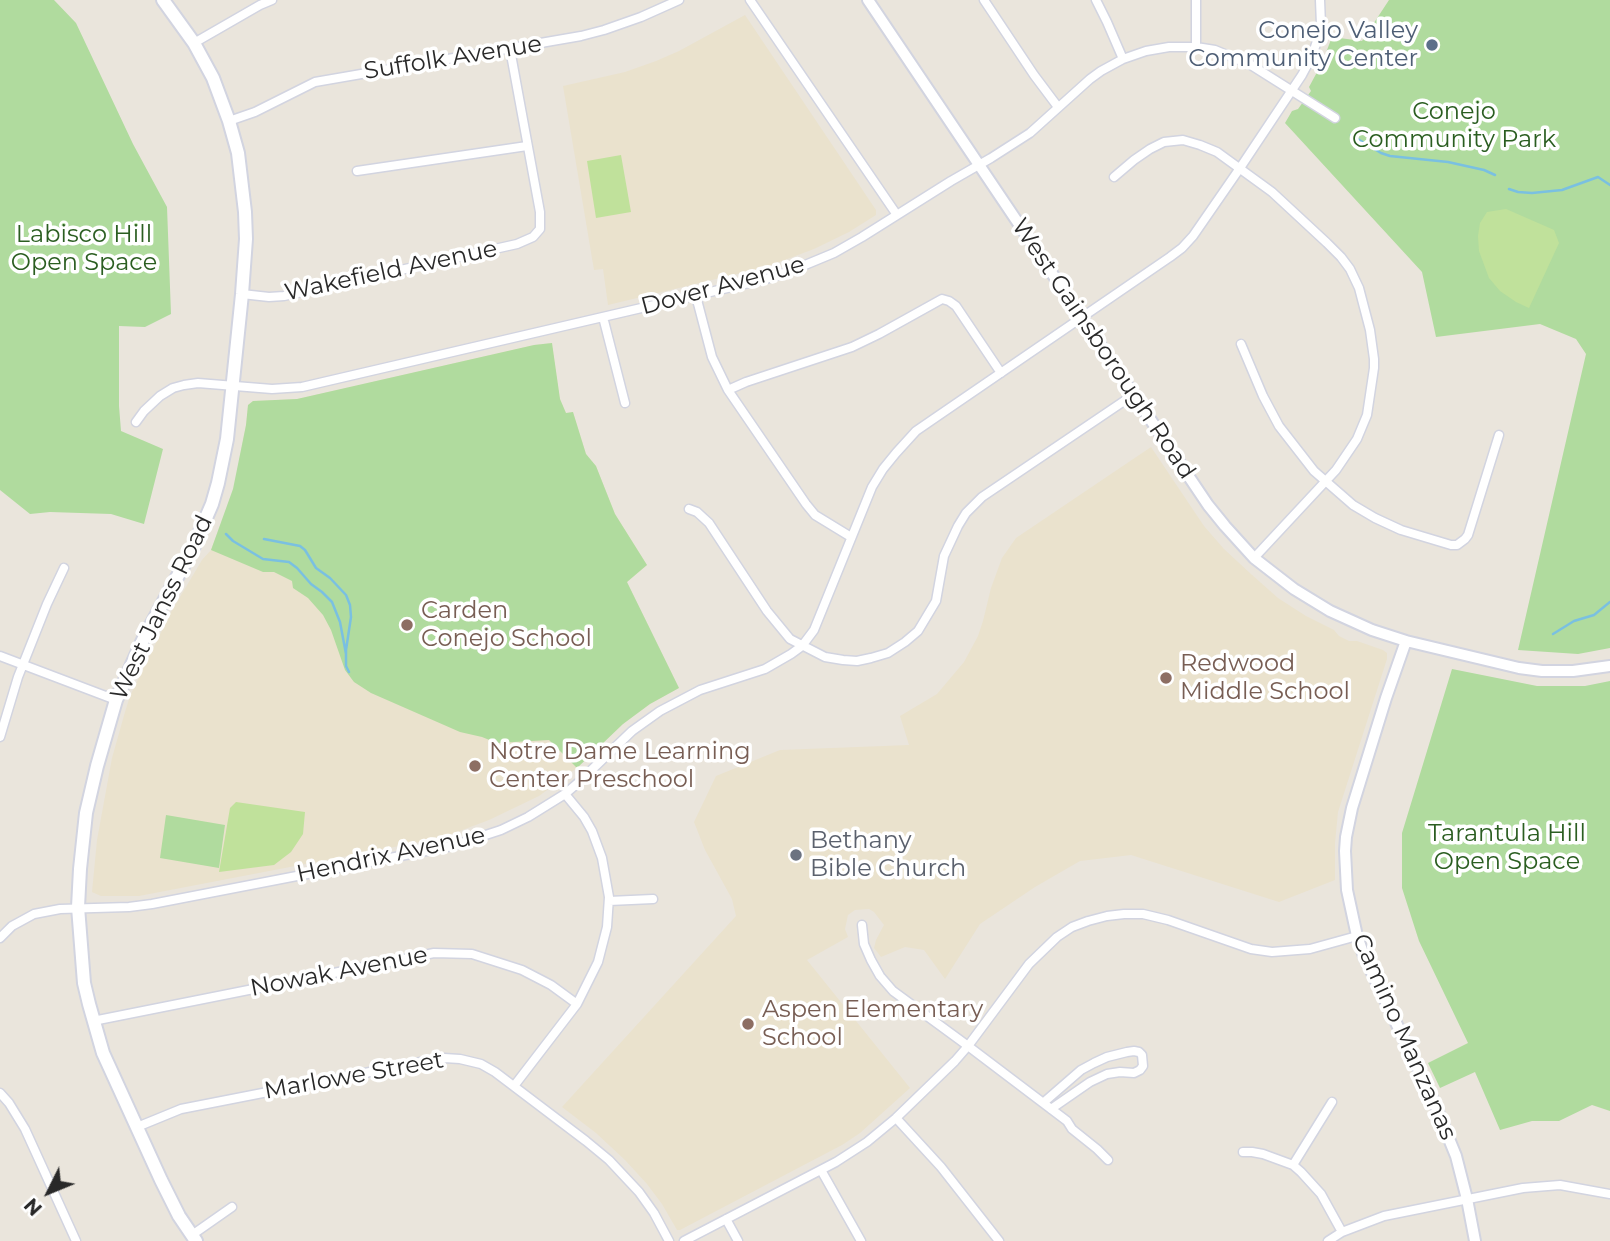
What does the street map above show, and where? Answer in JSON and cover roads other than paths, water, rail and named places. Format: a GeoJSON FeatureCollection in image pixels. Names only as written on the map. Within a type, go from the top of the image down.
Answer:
{"type":"FeatureCollection","features":[{"type":"Feature","properties":{"kind":"main road","name":"West Janss Road"},"geometry":{"type":"LineString","coordinates":[[163,0],[194,43],[213,78],[238,153],[246,212],[242,294],[224,461],[212,504],[193,548],[144,638],[116,700],[86,813],[78,907],[83,974],[93,1021],[110,1070],[170,1198],[194,1238]]}},
{"type":"Feature","properties":{"kind":"street"},"geometry":{"type":"LineString","coordinates":[[194,43],[272,0]]}},
{"type":"Feature","properties":{"kind":"street","name":"Suffolk Avenue"},"geometry":{"type":"LineString","coordinates":[[229,121],[255,112],[315,82],[604,30],[679,0]]}},
{"type":"Feature","properties":{"kind":"street"},"geometry":{"type":"LineString","coordinates":[[750,0],[897,215]]}},
{"type":"Feature","properties":{"kind":"street","name":"West Gainsborough Road"},"geometry":{"type":"LineString","coordinates":[[868,0],[1208,505],[1254,558],[1313,602],[1348,620],[1401,640],[1542,671],[1573,671],[1610,666]]}},
{"type":"Feature","properties":{"kind":"street"},"geometry":{"type":"LineString","coordinates":[[984,0],[1034,75],[1059,107]]}},
{"type":"Feature","properties":{"kind":"street"},"geometry":{"type":"LineString","coordinates":[[1096,0],[1123,59]]}},
{"type":"Feature","properties":{"kind":"street"},"geometry":{"type":"LineString","coordinates":[[1196,0],[1196,47]]}},
{"type":"Feature","properties":{"kind":"street","name":"Hendrix Avenue"},"geometry":{"type":"LineString","coordinates":[[2,932],[34,914],[78,907],[141,905],[452,846],[501,830],[565,794],[632,731],[660,711],[700,690],[765,669],[791,654],[802,646],[814,630],[872,487],[896,453],[924,426],[1182,248],[1201,225],[1312,56],[1321,25],[1320,0]]}},
{"type":"Feature","properties":{"kind":"street","name":"Dover Avenue"},"geometry":{"type":"LineString","coordinates":[[136,422],[160,396],[173,388],[198,383],[272,389],[302,387],[696,296],[766,279],[810,264],[853,243],[979,165],[1030,132],[1090,79],[1123,59],[1146,51],[1169,47],[1215,50],[1251,65],[1335,118]]}},
{"type":"Feature","properties":{"kind":"street"},"geometry":{"type":"LineString","coordinates":[[357,171],[527,146],[510,48]]}},
{"type":"Feature","properties":{"kind":"street"},"geometry":{"type":"LineString","coordinates":[[1114,177],[1134,160],[1164,142],[1183,140],[1217,152],[1272,192],[1341,257],[1354,276],[1363,298],[1374,359],[1367,415],[1357,439],[1325,482],[1254,558]]}},
{"type":"Feature","properties":{"kind":"street","name":"Wakefield Avenue"},"geometry":{"type":"LineString","coordinates":[[242,294],[284,296],[527,241],[537,234],[541,223],[527,146]]}},
{"type":"Feature","properties":{"kind":"street"},"geometry":{"type":"LineString","coordinates":[[696,296],[712,357],[729,390],[815,515],[851,537]]}},
{"type":"Feature","properties":{"kind":"street"},"geometry":{"type":"LineString","coordinates":[[729,390],[852,346],[942,299],[956,306],[1001,373]]}},
{"type":"Feature","properties":{"kind":"street"},"geometry":{"type":"LineString","coordinates":[[603,317],[625,402]]}},
{"type":"Feature","properties":{"kind":"street"},"geometry":{"type":"LineString","coordinates":[[1241,344],[1263,396],[1297,452],[1325,482],[1353,505],[1375,518],[1413,534],[1451,545],[1465,540],[1499,435]]}},
{"type":"Feature","properties":{"kind":"street"},"geometry":{"type":"LineString","coordinates":[[689,509],[697,512],[709,523],[767,611],[790,639],[825,657],[857,661],[888,653],[918,631],[936,601],[944,556],[958,526],[966,513],[982,497],[1133,395]]}},
{"type":"Feature","properties":{"kind":"street"},"geometry":{"type":"LineString","coordinates":[[0,737],[23,665],[64,568]]}},
{"type":"Feature","properties":{"kind":"street","name":"Camino Manzanas"},"geometry":{"type":"LineString","coordinates":[[1401,640],[1352,808],[1346,837],[1347,890],[1357,936],[1370,970],[1443,1121],[1456,1156],[1475,1241]]}},
{"type":"Feature","properties":{"kind":"street"},"geometry":{"type":"LineString","coordinates":[[0,656],[116,700]]}},
{"type":"Feature","properties":{"kind":"street"},"geometry":{"type":"LineString","coordinates":[[514,1086],[576,1004],[602,952],[607,927],[609,901],[602,858],[584,817],[565,794]]}},
{"type":"Feature","properties":{"kind":"street"},"geometry":{"type":"LineString","coordinates":[[609,901],[653,899]]}},
{"type":"Feature","properties":{"kind":"street"},"geometry":{"type":"LineString","coordinates":[[684,1241],[855,1151],[896,1118],[955,1061],[1041,950],[1057,937],[1088,921],[1124,914],[1143,914],[1251,949],[1272,952],[1310,949],[1357,936]]}},
{"type":"Feature","properties":{"kind":"street"},"geometry":{"type":"LineString","coordinates":[[862,925],[864,944],[871,960],[893,991],[1047,1106],[1108,1160]]}},
{"type":"Feature","properties":{"kind":"street","name":"Nowak Avenue"},"geometry":{"type":"LineString","coordinates":[[93,1021],[433,953],[472,954],[516,968],[551,985],[576,1004]]}},
{"type":"Feature","properties":{"kind":"street"},"geometry":{"type":"LineString","coordinates":[[1127,1052],[1139,1052],[1142,1055],[1143,1066],[1140,1070],[1134,1073],[1114,1072],[1047,1106],[1081,1070],[1094,1063],[1127,1052]]}},
{"type":"Feature","properties":{"kind":"street","name":"Marlowe Street"},"geometry":{"type":"LineString","coordinates":[[137,1127],[181,1109],[444,1058],[460,1059],[481,1064],[586,1141],[639,1192],[654,1213],[668,1241]]}},
{"type":"Feature","properties":{"kind":"street"},"geometry":{"type":"LineString","coordinates":[[0,1093],[24,1129],[76,1241]]}},
{"type":"Feature","properties":{"kind":"street"},"geometry":{"type":"LineString","coordinates":[[1293,1165],[1332,1101]]}},
{"type":"Feature","properties":{"kind":"street"},"geometry":{"type":"LineString","coordinates":[[896,1118],[941,1167],[999,1241]]}},
{"type":"Feature","properties":{"kind":"street"},"geometry":{"type":"LineString","coordinates":[[1243,1152],[1263,1154],[1293,1165],[1316,1187],[1342,1232]]}},
{"type":"Feature","properties":{"kind":"street"},"geometry":{"type":"LineString","coordinates":[[821,1170],[861,1241]]}},
{"type":"Feature","properties":{"kind":"street"},"geometry":{"type":"LineString","coordinates":[[1328,1241],[1342,1232],[1384,1216],[1523,1188],[1560,1185],[1610,1194]]}},
{"type":"Feature","properties":{"kind":"street"},"geometry":{"type":"LineString","coordinates":[[194,1238],[232,1207]]}},
{"type":"Feature","properties":{"kind":"street"},"geometry":{"type":"LineString","coordinates":[[726,1219],[738,1241]]}},
{"type":"Feature","properties":{"kind":"waterway"},"geometry":{"type":"LineString","coordinates":[[1351,135],[1390,156],[1448,162],[1495,175]]}},
{"type":"Feature","properties":{"kind":"waterway"},"geometry":{"type":"LineString","coordinates":[[1509,189],[1532,193],[1562,190],[1598,177],[1610,185]]}},
{"type":"Feature","properties":{"kind":"waterway"},"geometry":{"type":"LineString","coordinates":[[226,534],[263,559],[289,562],[322,592],[332,602],[340,622],[346,654]]}},
{"type":"Feature","properties":{"kind":"waterway"},"geometry":{"type":"LineString","coordinates":[[264,539],[300,546],[316,568],[346,595],[351,617],[346,650],[346,666],[349,672]]}},
{"type":"Feature","properties":{"kind":"waterway"},"geometry":{"type":"LineString","coordinates":[[1553,634],[1574,621],[1594,615],[1610,602]]}},
{"type":"Feature","properties":{"kind":"place","name":"Conejo Valley Community Center"},"geometry":{"type":"Point","coordinates":[1432,45]}},
{"type":"Feature","properties":{"kind":"place","name":"Carden Conejo School"},"geometry":{"type":"Point","coordinates":[407,625]}},
{"type":"Feature","properties":{"kind":"place","name":"Redwood Middle School"},"geometry":{"type":"Point","coordinates":[1166,678]}},
{"type":"Feature","properties":{"kind":"place","name":"Notre Dame Learning Center Preschool"},"geometry":{"type":"Point","coordinates":[475,766]}},
{"type":"Feature","properties":{"kind":"place","name":"Bethany Bible Church"},"geometry":{"type":"Point","coordinates":[796,855]}},
{"type":"Feature","properties":{"kind":"place","name":"Aspen Elementary School"},"geometry":{"type":"Point","coordinates":[748,1024]}},
{"type":"Feature","properties":{"kind":"park label","name":"Conejo Community Park"},"geometry":{"type":"Point","coordinates":[1454,126]}},
{"type":"Feature","properties":{"kind":"park label","name":"Labisco Hill Open Space"},"geometry":{"type":"Point","coordinates":[84,249]}},
{"type":"Feature","properties":{"kind":"park label","name":"Tarantula Hill Open Space"},"geometry":{"type":"Point","coordinates":[1507,848]}}]}
